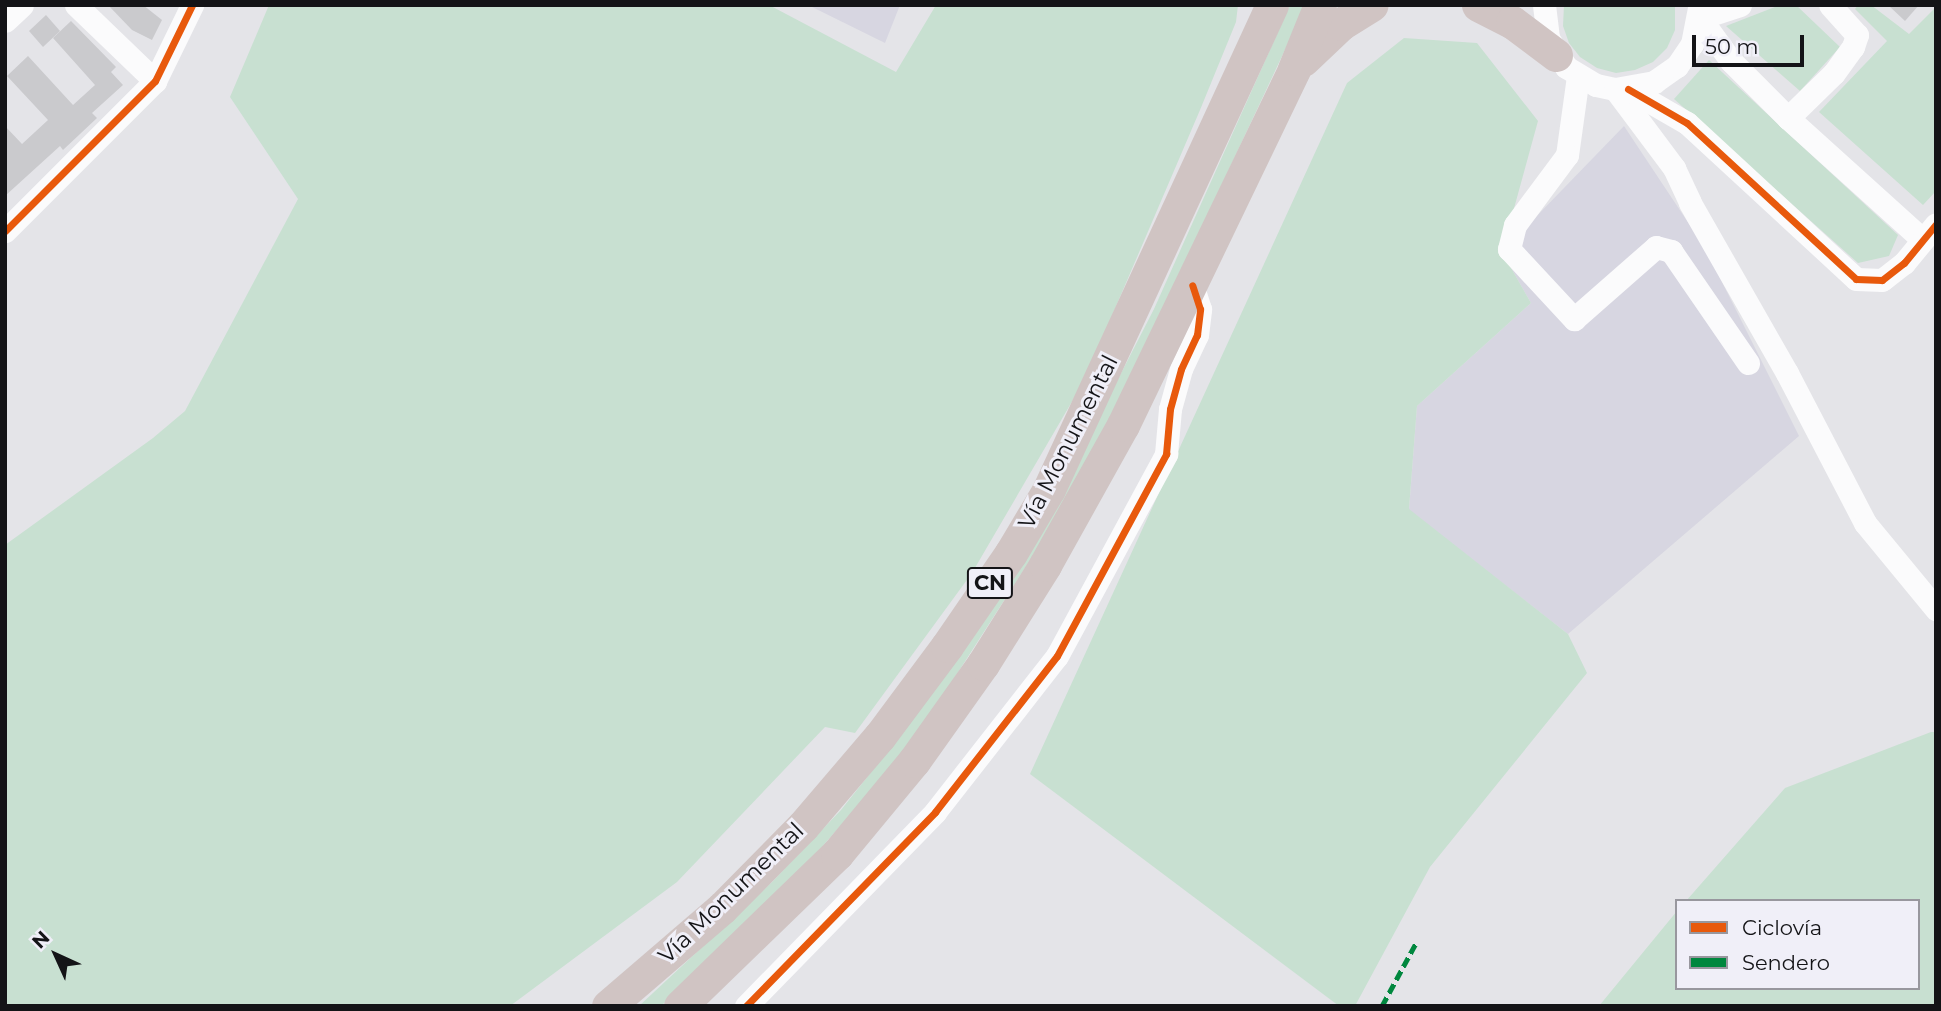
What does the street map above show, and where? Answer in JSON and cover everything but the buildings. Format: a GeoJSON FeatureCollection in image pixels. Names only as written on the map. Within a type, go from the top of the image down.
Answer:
{"type":"FeatureCollection","features":[{"type":"Feature","properties":{"kind":"highway"},"geometry":{"type":"LineString","coordinates":[[1244,70],[1252,5]]}},
{"type":"Feature","properties":{"kind":"highway","name":"Vía Monumental"},"geometry":{"type":"LineString","coordinates":[[608,1006],[722,908],[803,825],[880,736],[1004,563],[1049,489],[1272,5]]}},
{"type":"Feature","properties":{"kind":"highway","name":"Vía Monumental"},"geometry":{"type":"LineString","coordinates":[[680,1006],[837,854],[877,808],[949,713],[1045,565],[1123,425],[1192,285],[1294,69],[1320,5]]}},
{"type":"Feature","properties":{"kind":"highway"},"geometry":{"type":"LineString","coordinates":[[1294,69],[1341,24],[1371,5]]}},
{"type":"Feature","properties":{"kind":"highway"},"geometry":{"type":"LineString","coordinates":[[1478,5],[1512,22],[1567,66]]}},
{"type":"Feature","properties":{"kind":"street"},"geometry":{"type":"LineString","coordinates":[[5,21],[22,5]]}},
{"type":"Feature","properties":{"kind":"street"},"geometry":{"type":"LineString","coordinates":[[76,5],[155,81]]}},
{"type":"Feature","properties":{"kind":"street"},"geometry":{"type":"LineString","coordinates":[[5,231],[155,81],[192,5]]}},
{"type":"Feature","properties":{"kind":"street"},"geometry":{"type":"LineString","coordinates":[[1544,5],[1548,38],[1567,66],[1621,89],[1688,123],[1856,279],[1882,280],[1904,263],[1929,231],[1788,118],[1731,61],[1699,11]]}},
{"type":"Feature","properties":{"kind":"street"},"geometry":{"type":"LineString","coordinates":[[1699,11],[1740,5]]}},
{"type":"Feature","properties":{"kind":"street"},"geometry":{"type":"LineString","coordinates":[[1788,118],[1833,72],[1853,47],[1857,35],[1830,5]]}},
{"type":"Feature","properties":{"kind":"street"},"geometry":{"type":"LineString","coordinates":[[1621,89],[1654,82],[1677,66],[1692,44],[1699,11]]}},
{"type":"Feature","properties":{"kind":"street"},"geometry":{"type":"LineString","coordinates":[[1567,66],[1567,155],[1515,225],[1509,249],[1574,319],[1656,247],[1671,251],[1748,363]]}},
{"type":"Feature","properties":{"kind":"street"},"geometry":{"type":"LineString","coordinates":[[1621,89],[1674,168],[1690,203],[1787,373],[1866,523],[1936,609]]}},
{"type":"Feature","properties":{"kind":"street"},"geometry":{"type":"LineString","coordinates":[[746,1006],[935,812],[1057,656],[1166,454],[1170,408],[1177,382],[1197,335],[1199,309],[1192,285]]}},
{"type":"Feature","properties":{"kind":"shaded area"},"geometry":{"type":"Polygon","coordinates":[[[808,5],[900,5],[885,43],[808,5]]]}},
{"type":"Feature","properties":{"kind":"shaded area"},"geometry":{"type":"Polygon","coordinates":[[[1624,126],[1705,248],[1799,436],[1568,634],[1409,510],[1417,406],[1531,303],[1502,252],[1624,126]]]}},
{"type":"Feature","properties":{"kind":"green space"},"geometry":{"type":"Polygon","coordinates":[[[269,5],[769,5],[896,72],[936,5],[1238,5],[1236,22],[1200,110],[1084,381],[972,573],[855,733],[825,727],[677,882],[510,1006],[5,1006],[5,545],[153,438],[185,411],[298,199],[230,97],[269,5]]]}},
{"type":"Feature","properties":{"kind":"green space"},"geometry":{"type":"Polygon","coordinates":[[[1290,5],[1306,5],[1089,468],[912,744],[785,889],[661,1006],[639,1006],[772,882],[841,810],[899,737],[1076,461],[1154,309],[1290,5]]]}},
{"type":"Feature","properties":{"kind":"green space"},"geometry":{"type":"Polygon","coordinates":[[[1564,5],[1675,5],[1675,30],[1667,48],[1653,62],[1635,70],[1616,73],[1597,68],[1580,57],[1569,43],[1563,26],[1564,5]]]}},
{"type":"Feature","properties":{"kind":"green space"},"geometry":{"type":"Polygon","coordinates":[[[1780,5],[1796,5],[1840,47],[1800,91],[1726,26],[1780,5]]]}},
{"type":"Feature","properties":{"kind":"green space"},"geometry":{"type":"Polygon","coordinates":[[[1858,5],[1871,5],[1909,34],[1936,7],[1936,191],[1923,205],[1819,112],[1887,41],[1855,9],[1858,5]]]}},
{"type":"Feature","properties":{"kind":"green space"},"geometry":{"type":"Polygon","coordinates":[[[1404,38],[1477,43],[1538,121],[1502,252],[1531,303],[1417,406],[1409,509],[1568,634],[1587,673],[1430,867],[1355,1006],[1339,1006],[1030,774],[1347,83],[1404,38]]]}},
{"type":"Feature","properties":{"kind":"green space"},"geometry":{"type":"Polygon","coordinates":[[[1709,60],[1898,235],[1889,256],[1858,263],[1674,99],[1709,60]]]}},
{"type":"Feature","properties":{"kind":"green space"},"geometry":{"type":"Polygon","coordinates":[[[1936,732],[1936,1006],[1599,1006],[1675,913],[1675,990],[1920,990],[1920,899],[1688,899],[1785,788],[1936,732]]]}},
{"type":"Feature","properties":{"kind":"marked path"},"geometry":{"type":"LineString","coordinates":[[1382,1006],[1416,943]]}},
{"type":"Feature","properties":{"kind":"cycle path"},"geometry":{"type":"LineString","coordinates":[[5,231],[155,81],[192,5]]}},
{"type":"Feature","properties":{"kind":"cycle path"},"geometry":{"type":"LineString","coordinates":[[1628,89],[1687,123],[1856,279],[1882,280],[1904,263],[1936,224]]}},
{"type":"Feature","properties":{"kind":"cycle path"},"geometry":{"type":"LineString","coordinates":[[746,1006],[935,812],[1057,656],[1166,454],[1170,409],[1181,369],[1197,335],[1200,309],[1192,285]]}}]}
